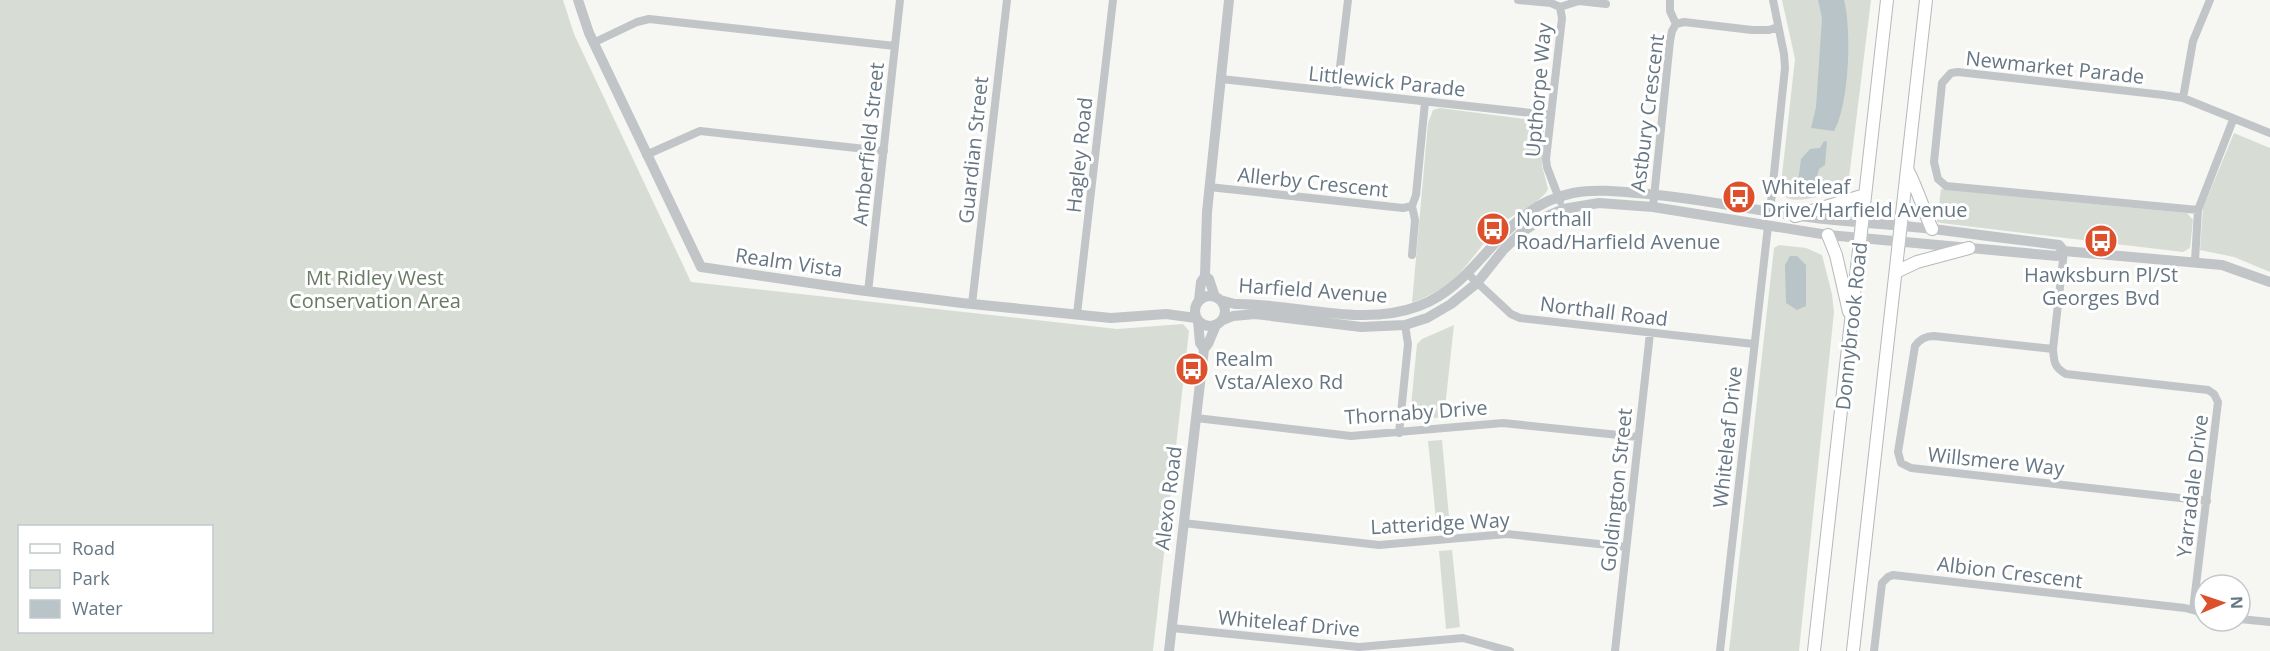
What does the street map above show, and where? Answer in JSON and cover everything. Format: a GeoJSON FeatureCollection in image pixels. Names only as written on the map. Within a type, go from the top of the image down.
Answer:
{"type":"FeatureCollection","features":[{"type":"Feature","properties":{"kind":"main road","name":"Donnybrook Road"},"geometry":{"type":"LineString","coordinates":[[1814,651],[1887,0]]}},
{"type":"Feature","properties":{"kind":"main road","name":"Donnybrook Road"},"geometry":{"type":"LineString","coordinates":[[1853,651],[1926,0]]}},
{"type":"Feature","properties":{"kind":"main road"},"geometry":{"type":"LineString","coordinates":[[1908,171],[1918,190],[1932,229]]}},
{"type":"Feature","properties":{"kind":"main road"},"geometry":{"type":"LineString","coordinates":[[1795,216],[1865,195]]}},
{"type":"Feature","properties":{"kind":"main road"},"geometry":{"type":"LineString","coordinates":[[1828,235],[1836,255],[1852,322]]}},
{"type":"Feature","properties":{"kind":"main road"},"geometry":{"type":"LineString","coordinates":[[1896,272],[1917,262],[1969,248]]}},
{"type":"Feature","properties":{"kind":"street","name":"Realm Vista"},"geometry":{"type":"LineString","coordinates":[[578,0],[593,43],[700,267],[868,292],[1123,318],[1166,314],[1198,302]]}},
{"type":"Feature","properties":{"kind":"street","name":"Amberfield Street"},"geometry":{"type":"LineString","coordinates":[[868,292],[900,0]]}},
{"type":"Feature","properties":{"kind":"street","name":"Guardian Street"},"geometry":{"type":"LineString","coordinates":[[972,303],[1007,0]]}},
{"type":"Feature","properties":{"kind":"street","name":"Hagley Road"},"geometry":{"type":"LineString","coordinates":[[1077,314],[1113,0]]}},
{"type":"Feature","properties":{"kind":"street"},"geometry":{"type":"LineString","coordinates":[[1205,276],[1209,279],[1225,308],[1219,323],[1206,326],[1197,320],[1198,302],[1201,282],[1205,276],[1209,187],[1230,0]]}},
{"type":"Feature","properties":{"kind":"street"},"geometry":{"type":"LineString","coordinates":[[1337,92],[1348,0]]}},
{"type":"Feature","properties":{"kind":"street","name":"Upthorpe Way"},"geometry":{"type":"LineString","coordinates":[[1518,0],[1551,3],[1560,7],[1579,1],[1606,4]]}},
{"type":"Feature","properties":{"kind":"street","name":"Astbury Crescent"},"geometry":{"type":"LineString","coordinates":[[1670,0],[1670,11],[1676,24]]}},
{"type":"Feature","properties":{"kind":"street"},"geometry":{"type":"LineString","coordinates":[[1770,212],[1785,68],[1773,0]]}},
{"type":"Feature","properties":{"kind":"street"},"geometry":{"type":"LineString","coordinates":[[2183,98],[2193,41],[2210,0]]}},
{"type":"Feature","properties":{"kind":"street","name":"Upthorpe Way"},"geometry":{"type":"LineString","coordinates":[[1560,7],[1562,18],[1550,115],[1547,167],[1563,210]]}},
{"type":"Feature","properties":{"kind":"street"},"geometry":{"type":"LineString","coordinates":[[593,43],[637,22],[649,19],[895,46]]}},
{"type":"Feature","properties":{"kind":"street","name":"Astbury Crescent"},"geometry":{"type":"LineString","coordinates":[[1653,207],[1670,41],[1676,24],[1684,22],[1762,30],[1779,27]]}},
{"type":"Feature","properties":{"kind":"street","name":"Newmarket Parade"},"geometry":{"type":"LineString","coordinates":[[2198,210],[1952,187],[1942,183],[1935,173],[1934,162],[1941,91],[1946,77],[1951,73],[1991,76],[2183,98],[2270,133]]}},
{"type":"Feature","properties":{"kind":"street","name":"Littlewick Parade"},"geometry":{"type":"LineString","coordinates":[[1221,79],[1550,115]]}},
{"type":"Feature","properties":{"kind":"street","name":"Allerby Crescent"},"geometry":{"type":"LineString","coordinates":[[1412,255],[1415,220],[1412,206],[1416,195],[1425,102]]}},
{"type":"Feature","properties":{"kind":"street"},"geometry":{"type":"LineString","coordinates":[[2195,261],[2198,210],[2233,120]]}},
{"type":"Feature","properties":{"kind":"street"},"geometry":{"type":"LineString","coordinates":[[646,155],[700,131],[884,151]]}},
{"type":"Feature","properties":{"kind":"street","name":"Allerby Crescent"},"geometry":{"type":"LineString","coordinates":[[1209,187],[1403,208],[1412,206]]}},
{"type":"Feature","properties":{"kind":"street","name":"Harfield Avenue"},"geometry":{"type":"LineString","coordinates":[[1218,298],[1235,304],[1361,315],[1392,314],[1422,305],[1440,296],[1467,273],[1507,229],[1539,205],[1558,196],[1591,190],[1654,194],[1795,216],[1932,229],[2059,245],[2064,251],[2057,256],[1828,235],[1653,207],[1599,203],[1563,210],[1543,218],[1522,232],[1504,249],[1477,283],[1435,313],[1405,325],[1361,327],[1255,314],[1233,316],[1219,323]]}},
{"type":"Feature","properties":{"kind":"street","name":"Whiteleaf Drive"},"geometry":{"type":"LineString","coordinates":[[1720,651],[1768,226]]}},
{"type":"Feature","properties":{"kind":"street"},"geometry":{"type":"LineString","coordinates":[[2053,349],[2064,251],[2195,261],[2238,269],[2270,282]]}},
{"type":"Feature","properties":{"kind":"street","name":"Northall Road"},"geometry":{"type":"LineString","coordinates":[[1467,273],[1511,314],[1520,318],[1754,344]]}},
{"type":"Feature","properties":{"kind":"street"},"geometry":{"type":"LineString","coordinates":[[1198,302],[1218,298]]}},
{"type":"Feature","properties":{"kind":"street","name":"Realm Vista"},"geometry":{"type":"LineString","coordinates":[[1166,314],[1197,320]]}},
{"type":"Feature","properties":{"kind":"street","name":"Alexo Road"},"geometry":{"type":"LineString","coordinates":[[1197,320],[1200,343],[1204,349]]}},
{"type":"Feature","properties":{"kind":"street","name":"Alexo Road"},"geometry":{"type":"LineString","coordinates":[[1170,651],[1204,349],[1219,323]]}},
{"type":"Feature","properties":{"kind":"street"},"geometry":{"type":"LineString","coordinates":[[1399,433],[1408,344],[1405,325]]}},
{"type":"Feature","properties":{"kind":"street","name":"Goldington Street"},"geometry":{"type":"LineString","coordinates":[[1615,651],[1650,333]]}},
{"type":"Feature","properties":{"kind":"street","name":"Willsmere Way"},"geometry":{"type":"LineString","coordinates":[[2053,349],[1934,336],[1919,340],[1915,346],[1898,452],[1901,463],[1911,468],[2207,501]]}},
{"type":"Feature","properties":{"kind":"street","name":"Yarradale Drive"},"geometry":{"type":"LineString","coordinates":[[2053,349],[2054,362],[2058,369],[2066,374],[2208,390],[2214,394],[2218,402],[2198,573]]}},
{"type":"Feature","properties":{"kind":"street","name":"Thornaby Drive"},"geometry":{"type":"LineString","coordinates":[[1196,418],[1351,436],[1503,423],[1638,437]]}},
{"type":"Feature","properties":{"kind":"street","name":"Latteridge Way"},"geometry":{"type":"LineString","coordinates":[[1183,523],[1379,545],[1507,534],[1626,547]]}},
{"type":"Feature","properties":{"kind":"street","name":"Albion Crescent"},"geometry":{"type":"LineString","coordinates":[[1875,651],[1882,583],[1893,575],[2192,610]]}},
{"type":"Feature","properties":{"kind":"street"},"geometry":{"type":"LineString","coordinates":[[2252,620],[2270,622]]}},
{"type":"Feature","properties":{"kind":"street","name":"Whiteleaf Drive"},"geometry":{"type":"LineString","coordinates":[[1172,628],[1359,647],[1463,638],[1509,651]]}},
{"type":"Feature","properties":{"kind":"green space","name":"Mt Ridley West Conservation Area"},"geometry":{"type":"Polygon","coordinates":[[[0,0],[563,0],[574,34],[691,282],[1117,329],[1183,324],[1189,331],[1153,651],[0,651],[0,0]]]}},
{"type":"Feature","properties":{"kind":"green space"},"geometry":{"type":"Polygon","coordinates":[[[1782,0],[1871,0],[1849,178],[1837,195],[1800,200],[1780,193],[1795,59],[1782,0]]]}},
{"type":"Feature","properties":{"kind":"green space"},"geometry":{"type":"Polygon","coordinates":[[[1440,108],[1540,121],[1544,130],[1542,166],[1548,189],[1536,201],[1500,226],[1452,281],[1438,291],[1412,303],[1428,123],[1433,110],[1440,108]]]}},
{"type":"Feature","properties":{"kind":"green space"},"geometry":{"type":"Polygon","coordinates":[[[2234,133],[2270,148],[2270,272],[2234,257],[2200,250],[2203,208],[2234,133]]]}},
{"type":"Feature","properties":{"kind":"green space"},"geometry":{"type":"Polygon","coordinates":[[[1941,189],[2187,213],[2193,220],[2190,248],[2183,252],[1941,223],[1937,222],[1941,189]]]}},
{"type":"Feature","properties":{"kind":"green space"},"geometry":{"type":"Polygon","coordinates":[[[1779,245],[1806,248],[1822,255],[1834,312],[1799,651],[1729,651],[1774,248],[1779,245]]]}},
{"type":"Feature","properties":{"kind":"green space"},"geometry":{"type":"Polygon","coordinates":[[[1454,325],[1444,417],[1413,420],[1410,416],[1417,344],[1422,339],[1454,325]]]}},
{"type":"Feature","properties":{"kind":"green space"},"geometry":{"type":"Polygon","coordinates":[[[1442,440],[1450,528],[1437,529],[1428,441],[1442,440]]]}},
{"type":"Feature","properties":{"kind":"green space"},"geometry":{"type":"Polygon","coordinates":[[[1452,550],[1460,627],[1446,629],[1439,551],[1452,550]]]}},
{"type":"Feature","properties":{"kind":"water"},"geometry":{"type":"Polygon","coordinates":[[[1818,0],[1844,0],[1848,29],[1846,86],[1834,131],[1811,128],[1816,107],[1822,18],[1818,0]]]}},
{"type":"Feature","properties":{"kind":"water"},"geometry":{"type":"Polygon","coordinates":[[[1824,141],[1827,142],[1825,165],[1819,169],[1815,184],[1798,182],[1801,159],[1810,149],[1820,148],[1824,141]]]}},
{"type":"Feature","properties":{"kind":"water"},"geometry":{"type":"Polygon","coordinates":[[[1790,256],[1797,256],[1806,265],[1806,306],[1797,310],[1786,303],[1785,265],[1790,256]]]}},
{"type":"Feature","properties":{"kind":"place","name":"Whiteleaf Drive/Harfield Avenue"},"geometry":{"type":"Point","coordinates":[1739,197]}},
{"type":"Feature","properties":{"kind":"place","name":"Northall Road/Harfield Avenue"},"geometry":{"type":"Point","coordinates":[1493,229]}},
{"type":"Feature","properties":{"kind":"place","name":"Hawksburn Pl/St Georges Bvd"},"geometry":{"type":"Point","coordinates":[2101,241]}},
{"type":"Feature","properties":{"kind":"place","name":"Realm Vsta/Alexo Rd"},"geometry":{"type":"Point","coordinates":[1192,369]}}]}
